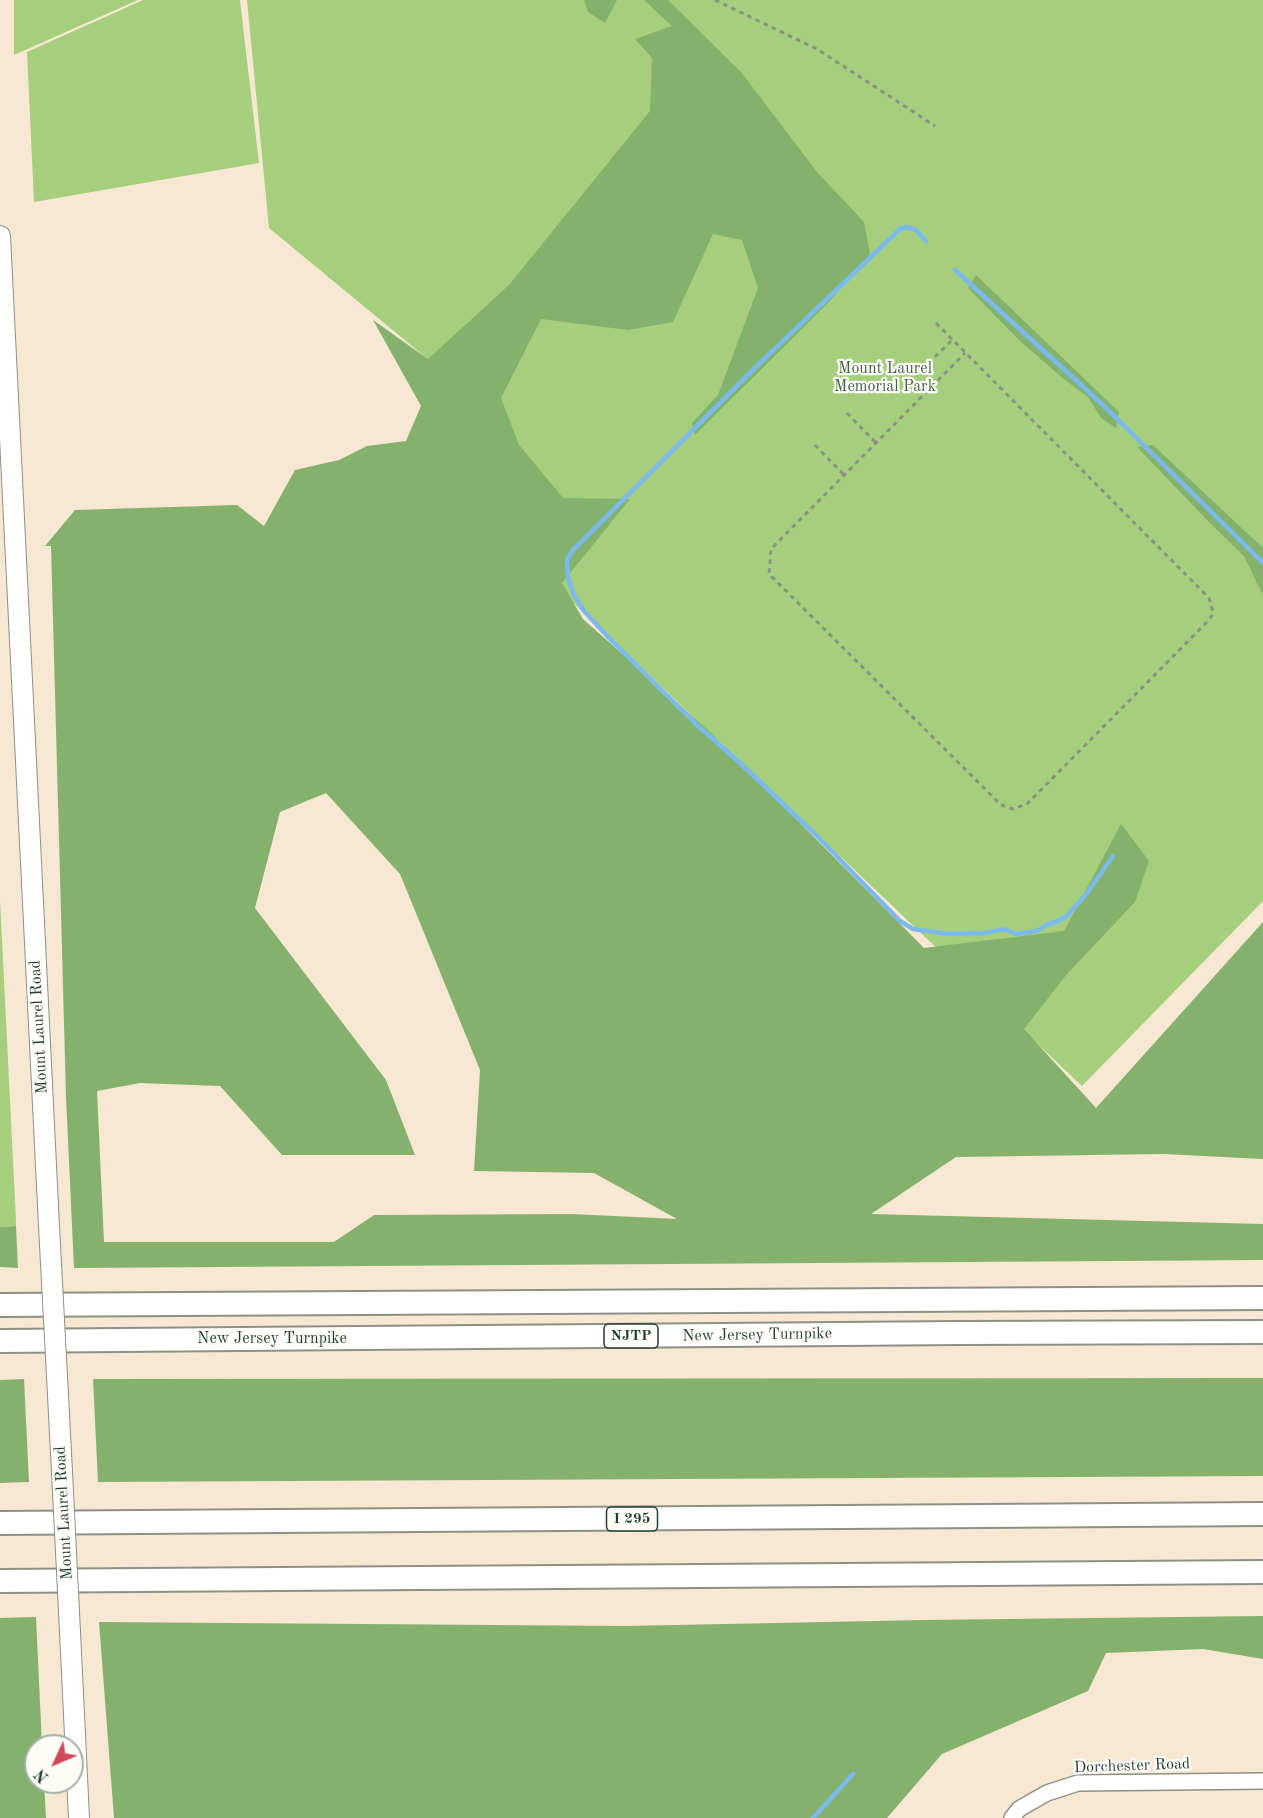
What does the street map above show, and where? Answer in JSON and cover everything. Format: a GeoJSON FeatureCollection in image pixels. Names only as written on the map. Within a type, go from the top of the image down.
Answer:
{"type":"FeatureCollection","features":[{"type":"Feature","properties":{"kind":"highway","name":"New Jersey Turnpike"},"geometry":{"type":"LineString","coordinates":[[0,1305],[1263,1298]]}},
{"type":"Feature","properties":{"kind":"highway","name":"New Jersey Turnpike"},"geometry":{"type":"LineString","coordinates":[[0,1341],[1263,1332]]}},
{"type":"Feature","properties":{"kind":"highway","name":"I 295"},"geometry":{"type":"LineString","coordinates":[[0,1523],[1263,1515]]}},
{"type":"Feature","properties":{"kind":"highway"},"geometry":{"type":"LineString","coordinates":[[0,1581],[1263,1572]]}},
{"type":"Feature","properties":{"kind":"main road","name":"Mount Laurel Road"},"geometry":{"type":"LineString","coordinates":[[0,237],[8,540],[49,1226],[79,1818]]}},
{"type":"Feature","properties":{"kind":"street","name":"Dorchester Road"},"geometry":{"type":"LineString","coordinates":[[1012,1818],[1019,1809],[1040,1797],[1078,1783],[1263,1781]]}},
{"type":"Feature","properties":{"kind":"path"},"geometry":{"type":"LineString","coordinates":[[715,0],[817,49],[935,126]]}},
{"type":"Feature","properties":{"kind":"path"},"geometry":{"type":"LineString","coordinates":[[936,323],[1209,598],[1212,608],[1212,614],[1207,622],[1022,807],[1008,809],[1001,805],[769,573],[771,549],[965,353]]}},
{"type":"Feature","properties":{"kind":"path"},"geometry":{"type":"LineString","coordinates":[[916,376],[952,340]]}},
{"type":"Feature","properties":{"kind":"path"},"geometry":{"type":"LineString","coordinates":[[847,413],[876,443]]}},
{"type":"Feature","properties":{"kind":"path"},"geometry":{"type":"LineString","coordinates":[[815,445],[844,475]]}},
{"type":"Feature","properties":{"kind":"green space"},"geometry":{"type":"Polygon","coordinates":[[[14,0],[138,0],[14,55],[14,0]]]}},
{"type":"Feature","properties":{"kind":"green space"},"geometry":{"type":"Polygon","coordinates":[[[143,0],[240,0],[259,163],[34,202],[27,52],[143,0]]]}},
{"type":"Feature","properties":{"kind":"green space","name":"Mount Laurel Memorial Park"},"geometry":{"type":"Polygon","coordinates":[[[247,0],[1263,0],[1263,901],[1082,1086],[544,575],[435,365],[269,228],[247,0]]]}},
{"type":"Feature","properties":{"kind":"green space"},"geometry":{"type":"Polygon","coordinates":[[[584,0],[617,0],[605,23],[588,12],[584,0]]]}},
{"type":"Feature","properties":{"kind":"green space"},"geometry":{"type":"Polygon","coordinates":[[[644,0],[668,0],[741,72],[817,172],[864,222],[870,254],[829,302],[695,435],[692,423],[718,395],[758,288],[742,240],[713,234],[673,322],[628,330],[541,319],[501,398],[519,445],[563,498],[630,499],[562,583],[583,619],[708,730],[924,948],[1064,931],[1121,824],[1149,861],[1135,902],[1067,974],[1024,1029],[1096,1108],[1263,922],[1263,1159],[1164,1154],[956,1157],[871,1214],[1263,1224],[1263,1260],[74,1268],[66,1097],[51,546],[45,546],[75,510],[237,505],[264,526],[295,470],[339,460],[367,446],[406,441],[421,406],[373,320],[428,359],[509,285],[650,111],[652,58],[635,39],[672,26],[644,0]],[[326,793],[280,812],[255,908],[386,1080],[415,1155],[282,1155],[220,1086],[140,1083],[97,1091],[104,1242],[334,1242],[374,1215],[572,1214],[677,1219],[594,1173],[474,1171],[480,1070],[400,874],[326,793]]]}},
{"type":"Feature","properties":{"kind":"green space"},"geometry":{"type":"Polygon","coordinates":[[[976,275],[1119,412],[1116,428],[1101,418],[1088,397],[1020,341],[968,288],[976,275]]]}},
{"type":"Feature","properties":{"kind":"green space"},"geometry":{"type":"Polygon","coordinates":[[[1153,445],[1263,548],[1263,595],[1244,556],[1137,447],[1153,445]]]}},
{"type":"Feature","properties":{"kind":"green space"},"geometry":{"type":"Polygon","coordinates":[[[0,900],[16,1226],[0,1227],[0,900]]]}},
{"type":"Feature","properties":{"kind":"green space"},"geometry":{"type":"Polygon","coordinates":[[[16,1226],[18,1268],[0,1267],[0,1227],[16,1226]]]}},
{"type":"Feature","properties":{"kind":"green space"},"geometry":{"type":"Polygon","coordinates":[[[1263,1378],[1263,1476],[98,1482],[93,1379],[1263,1378]]]}},
{"type":"Feature","properties":{"kind":"green space"},"geometry":{"type":"Polygon","coordinates":[[[24,1379],[29,1482],[0,1483],[0,1380],[24,1379]]]}},
{"type":"Feature","properties":{"kind":"green space"},"geometry":{"type":"Polygon","coordinates":[[[1263,1616],[1263,1659],[1203,1649],[1106,1653],[1088,1691],[942,1754],[887,1818],[114,1818],[99,1622],[626,1626],[1263,1616]]]}},
{"type":"Feature","properties":{"kind":"green space"},"geometry":{"type":"Polygon","coordinates":[[[36,1617],[41,1734],[24,1734],[24,1794],[45,1794],[46,1818],[0,1818],[0,1618],[36,1617]]]}},
{"type":"Feature","properties":{"kind":"waterway"},"geometry":{"type":"LineString","coordinates":[[926,241],[916,230],[906,227],[900,229],[760,363],[572,551],[567,560],[568,578],[574,595],[584,611],[609,638],[697,725],[815,834],[900,921],[913,929],[949,934],[985,933],[1004,929],[1016,934],[1037,931],[1067,916],[1087,893],[1113,856]]}},
{"type":"Feature","properties":{"kind":"waterway"},"geometry":{"type":"LineString","coordinates":[[955,270],[1102,404],[1263,563]]}},
{"type":"Feature","properties":{"kind":"waterway"},"geometry":{"type":"LineString","coordinates":[[813,1818],[853,1774]]}}]}
